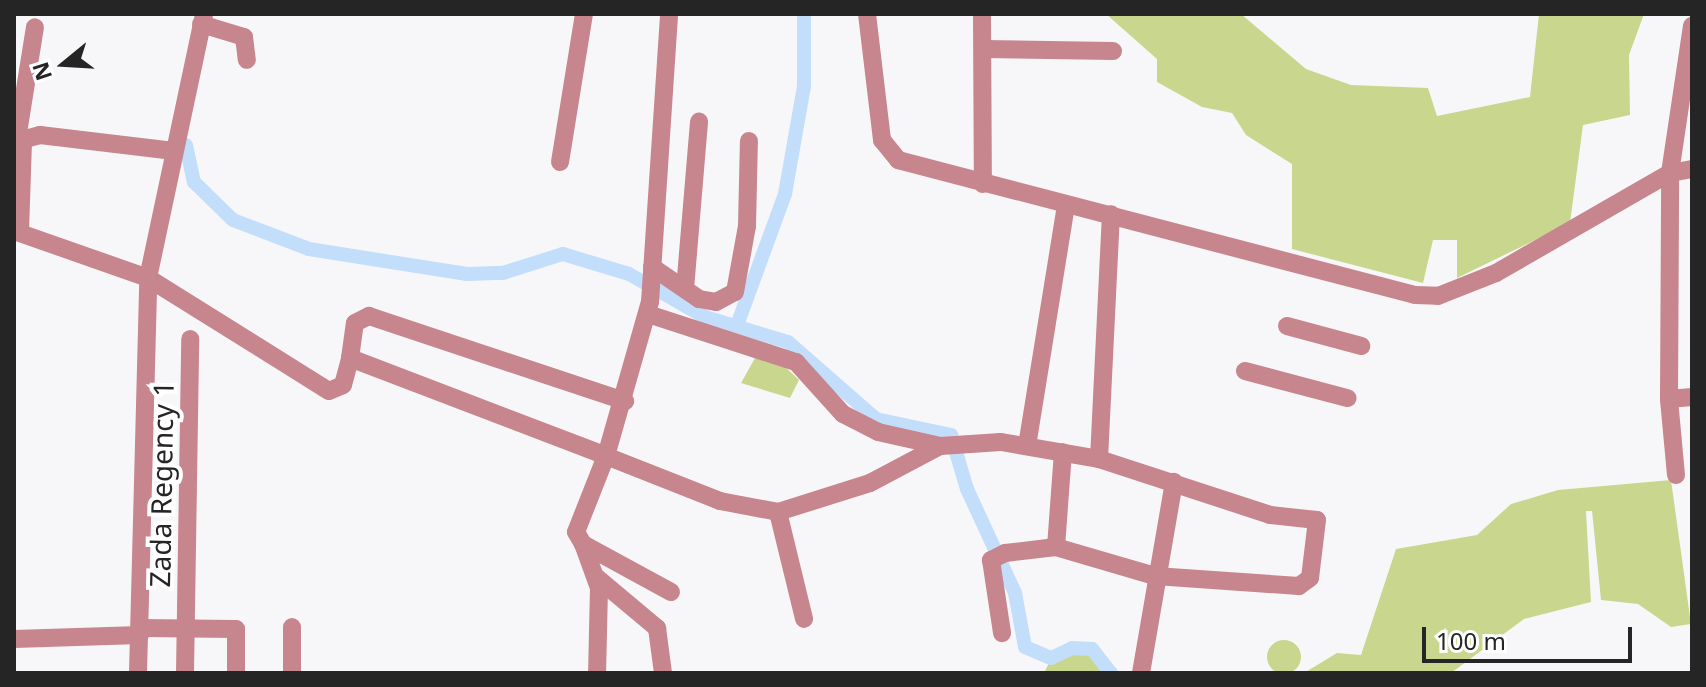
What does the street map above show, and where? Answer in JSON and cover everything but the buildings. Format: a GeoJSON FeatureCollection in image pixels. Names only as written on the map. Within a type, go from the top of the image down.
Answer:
{"type":"FeatureCollection","features":[{"type":"Feature","properties":{"kind":"street"},"geometry":{"type":"LineString","coordinates":[[560,162],[584,14]]}},
{"type":"Feature","properties":{"kind":"street"},"geometry":{"type":"LineString","coordinates":[[597,673],[596,577],[578,522],[625,401],[649,308],[669,14]]}},
{"type":"Feature","properties":{"kind":"street"},"geometry":{"type":"LineString","coordinates":[[867,14],[877,112],[889,155],[1066,206],[1111,214],[1438,296],[1564,238],[1670,173],[1692,169]]}},
{"type":"Feature","properties":{"kind":"street"},"geometry":{"type":"LineString","coordinates":[[982,14],[983,184]]}},
{"type":"Feature","properties":{"kind":"street"},"geometry":{"type":"LineString","coordinates":[[138,673],[148,278],[202,19],[244,37],[247,60]]}},
{"type":"Feature","properties":{"kind":"street"},"geometry":{"type":"LineString","coordinates":[[35,27],[23,46],[17,231],[148,278],[329,391],[343,385],[355,323],[369,316],[625,401]]}},
{"type":"Feature","properties":{"kind":"street"},"geometry":{"type":"LineString","coordinates":[[1676,475],[1669,399],[1670,173],[1692,29]]}},
{"type":"Feature","properties":{"kind":"street"},"geometry":{"type":"LineString","coordinates":[[983,49],[1113,51]]}},
{"type":"Feature","properties":{"kind":"street"},"geometry":{"type":"LineString","coordinates":[[685,289],[699,122]]}},
{"type":"Feature","properties":{"kind":"street"},"geometry":{"type":"LineString","coordinates":[[18,139],[40,135],[174,151]]}},
{"type":"Feature","properties":{"kind":"street"},"geometry":{"type":"LineString","coordinates":[[652,274],[716,302],[735,292],[747,226],[749,141]]}},
{"type":"Feature","properties":{"kind":"street"},"geometry":{"type":"LineString","coordinates":[[1027,446],[1066,206]]}},
{"type":"Feature","properties":{"kind":"street"},"geometry":{"type":"LineString","coordinates":[[1099,459],[1111,214]]}},
{"type":"Feature","properties":{"kind":"street"},"geometry":{"type":"LineString","coordinates":[[649,308],[796,362],[843,414],[878,432],[947,444],[1027,446],[1099,459],[1270,515],[1317,520],[1310,578],[1299,586],[1155,576],[1056,547],[1000,555],[1002,633]]}},
{"type":"Feature","properties":{"kind":"street"},"geometry":{"type":"LineString","coordinates":[[1287,326],[1361,346]]}},
{"type":"Feature","properties":{"kind":"street","name":"Zada Regency 1"},"geometry":{"type":"LineString","coordinates":[[185,673],[190,339]]}},
{"type":"Feature","properties":{"kind":"street"},"geometry":{"type":"LineString","coordinates":[[350,358],[720,501],[778,512],[870,483],[947,444]]}},
{"type":"Feature","properties":{"kind":"street"},"geometry":{"type":"LineString","coordinates":[[1245,371],[1347,398]]}},
{"type":"Feature","properties":{"kind":"street"},"geometry":{"type":"LineString","coordinates":[[1669,399],[1692,397]]}},
{"type":"Feature","properties":{"kind":"street"},"geometry":{"type":"LineString","coordinates":[[1056,547],[1063,452]]}},
{"type":"Feature","properties":{"kind":"street"},"geometry":{"type":"LineString","coordinates":[[1141,673],[1155,576],[1174,482]]}},
{"type":"Feature","properties":{"kind":"street"},"geometry":{"type":"LineString","coordinates":[[778,512],[804,619]]}},
{"type":"Feature","properties":{"kind":"street"},"geometry":{"type":"LineString","coordinates":[[583,544],[671,592]]}},
{"type":"Feature","properties":{"kind":"street"},"geometry":{"type":"LineString","coordinates":[[596,577],[657,628],[663,673]]}},
{"type":"Feature","properties":{"kind":"street"},"geometry":{"type":"LineString","coordinates":[[292,627],[292,673]]}},
{"type":"Feature","properties":{"kind":"street","name":"Zada Regency 1"},"geometry":{"type":"LineString","coordinates":[[14,639],[236,629],[236,673]]}},
{"type":"Feature","properties":{"kind":"green space"},"geometry":{"type":"Polygon","coordinates":[[[1106,14],[1241,14],[1306,69],[1351,85],[1428,88],[1437,116],[1530,97],[1539,14],[1644,14],[1629,55],[1630,115],[1583,125],[1570,223],[1457,278],[1457,240],[1433,240],[1423,283],[1292,249],[1292,164],[1246,135],[1232,113],[1202,107],[1157,82],[1157,59],[1106,14]]]}},
{"type":"Feature","properties":{"kind":"green space"},"geometry":{"type":"Polygon","coordinates":[[[755,358],[782,364],[799,380],[790,398],[741,383],[755,358]]]}},
{"type":"Feature","properties":{"kind":"green space"},"geometry":{"type":"Polygon","coordinates":[[[1671,480],[1691,624],[1671,627],[1638,604],[1601,600],[1592,511],[1586,511],[1591,602],[1524,619],[1451,673],[1304,673],[1337,653],[1361,655],[1396,549],[1477,535],[1511,504],[1558,490],[1671,480]]]}},
{"type":"Feature","properties":{"kind":"green space"},"geometry":{"type":"Polygon","coordinates":[[[1284,640],[1296,645],[1301,657],[1296,669],[1284,674],[1272,669],[1267,657],[1272,645],[1284,640]]]}},
{"type":"Feature","properties":{"kind":"green space"},"geometry":{"type":"Polygon","coordinates":[[[1073,653],[1091,655],[1104,673],[1044,673],[1049,663],[1073,653]]]}},
{"type":"Feature","properties":{"kind":"waterway"},"geometry":{"type":"LineString","coordinates":[[736,328],[785,194],[804,86],[804,14]]}},
{"type":"Feature","properties":{"kind":"waterway"},"geometry":{"type":"LineString","coordinates":[[186,145],[194,182],[233,220],[309,249],[467,274],[503,273],[563,254],[629,274],[705,317],[788,342],[876,419],[951,435],[967,489],[1015,593],[1025,647],[1051,658],[1072,648],[1092,649],[1111,673]]}}]}
